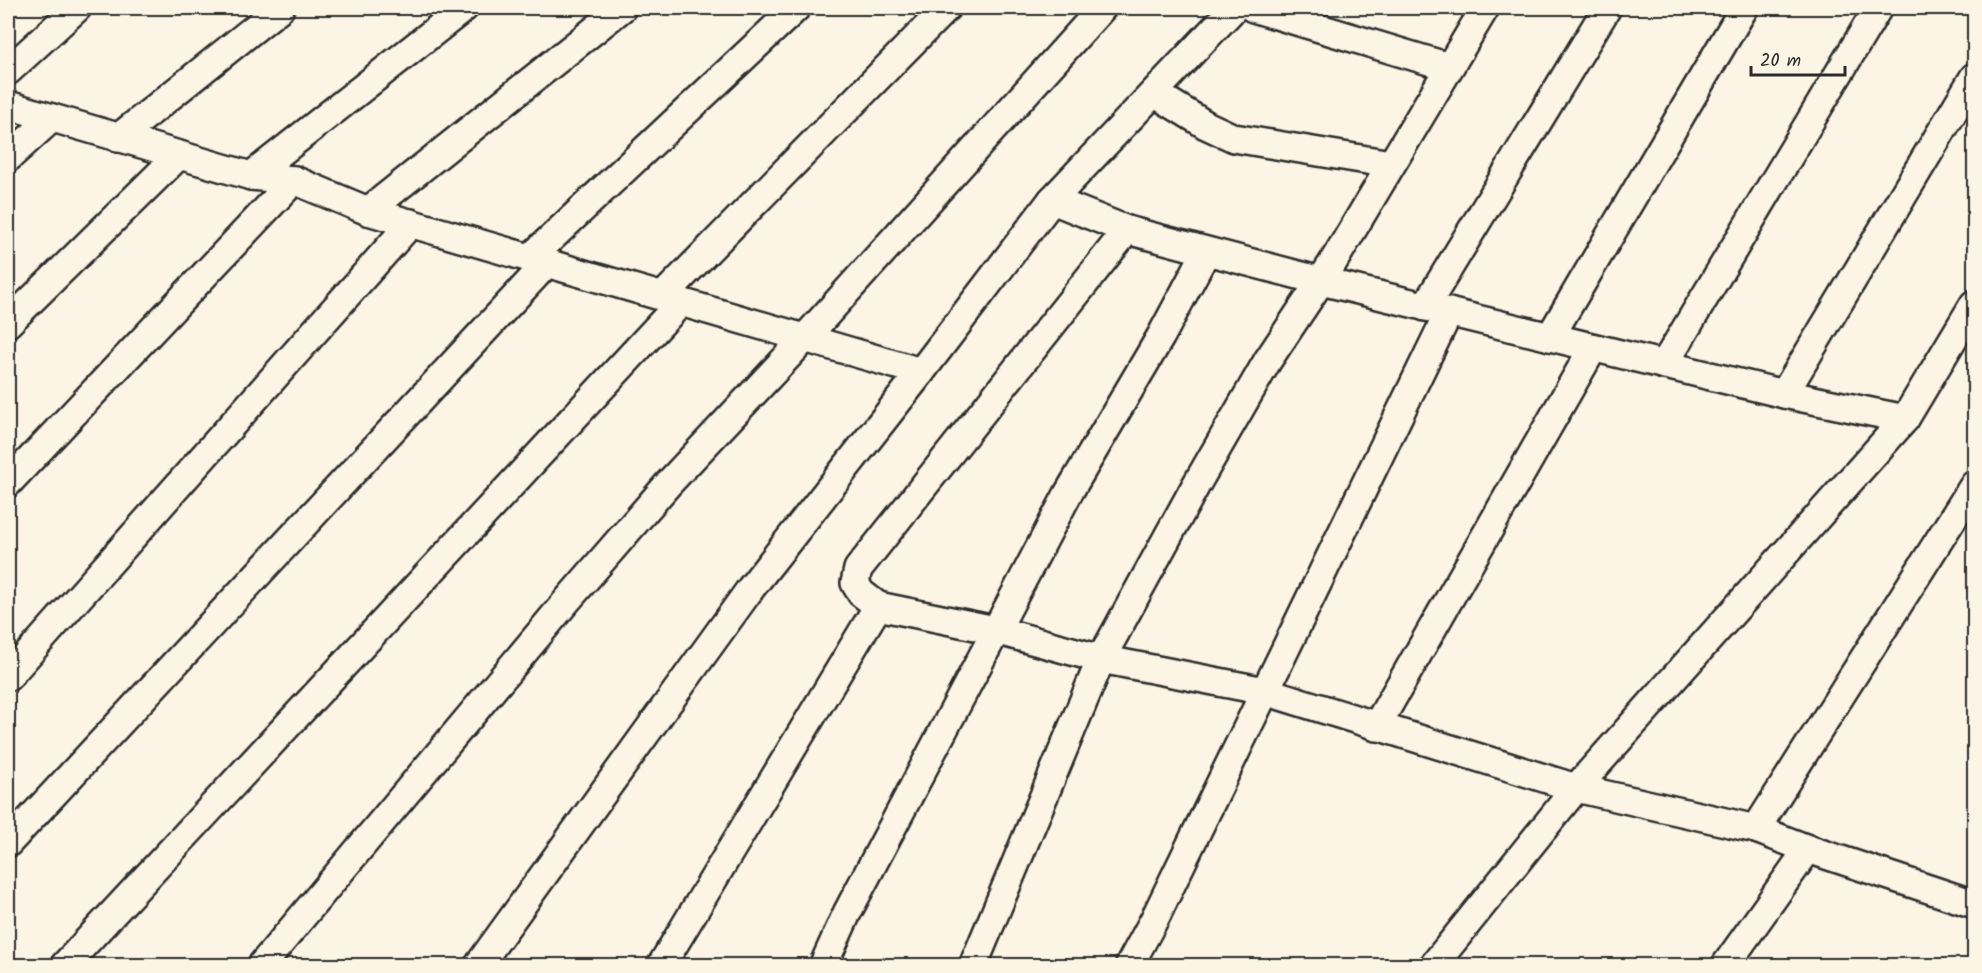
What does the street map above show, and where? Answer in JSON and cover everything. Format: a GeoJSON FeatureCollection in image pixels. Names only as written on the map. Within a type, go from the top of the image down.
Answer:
{"type":"FeatureCollection","features":[{"type":"Feature","properties":{"kind":"street"},"geometry":{"type":"LineString","coordinates":[[8,71],[77,8]]}},
{"type":"Feature","properties":{"kind":"street"},"geometry":{"type":"LineString","coordinates":[[118,138],[279,8]]}},
{"type":"Feature","properties":{"kind":"street"},"geometry":{"type":"LineString","coordinates":[[251,176],[464,8]]}},
{"type":"Feature","properties":{"kind":"street"},"geometry":{"type":"LineString","coordinates":[[368,211],[622,8]]}},
{"type":"Feature","properties":{"kind":"street"},"geometry":{"type":"LineString","coordinates":[[8,843],[538,260],[796,8]]}},
{"type":"Feature","properties":{"kind":"street"},"geometry":{"type":"LineString","coordinates":[[64,966],[672,299],[946,8]]}},
{"type":"Feature","properties":{"kind":"street"},"geometry":{"type":"LineString","coordinates":[[261,966],[572,594],[669,483],[805,338],[1102,8]]}},
{"type":"Feature","properties":{"kind":"street"},"geometry":{"type":"LineString","coordinates":[[478,966],[751,588],[921,372],[1052,200],[1234,8]]}},
{"type":"Feature","properties":{"kind":"street"},"geometry":{"type":"LineString","coordinates":[[1253,8],[1449,67]]}},
{"type":"Feature","properties":{"kind":"street"},"geometry":{"type":"LineString","coordinates":[[973,966],[1101,659],[1196,485],[1268,360],[1321,281],[1485,8]]}},
{"type":"Feature","properties":{"kind":"street"},"geometry":{"type":"LineString","coordinates":[[1129,966],[1155,918],[1265,691],[1437,309],[1607,8]]}},
{"type":"Feature","properties":{"kind":"street"},"geometry":{"type":"LineString","coordinates":[[1550,337],[1744,8]]}},
{"type":"Feature","properties":{"kind":"street"},"geometry":{"type":"LineString","coordinates":[[1664,365],[1878,8]]}},
{"type":"Feature","properties":{"kind":"street"},"geometry":{"type":"LineString","coordinates":[[1784,394],[1974,77]]}},
{"type":"Feature","properties":{"kind":"street"},"geometry":{"type":"LineString","coordinates":[[1154,93],[1206,125],[1234,138],[1391,164]]}},
{"type":"Feature","properties":{"kind":"street"},"geometry":{"type":"LineString","coordinates":[[8,105],[251,176],[294,180],[368,211],[921,372]]}},
{"type":"Feature","properties":{"kind":"street"},"geometry":{"type":"LineString","coordinates":[[8,158],[52,118]]}},
{"type":"Feature","properties":{"kind":"street"},"geometry":{"type":"LineString","coordinates":[[8,323],[179,156]]}},
{"type":"Feature","properties":{"kind":"street"},"geometry":{"type":"LineString","coordinates":[[8,483],[294,180]]}},
{"type":"Feature","properties":{"kind":"street"},"geometry":{"type":"LineString","coordinates":[[1052,200],[1126,230],[1206,252],[1784,394],[1905,419]]}},
{"type":"Feature","properties":{"kind":"street"},"geometry":{"type":"LineString","coordinates":[[8,677],[411,223]]}},
{"type":"Feature","properties":{"kind":"street"},"geometry":{"type":"LineString","coordinates":[[1126,230],[864,560],[858,569],[855,582],[861,593],[878,606],[995,630],[1101,659],[1265,691],[1576,788],[1756,829],[1808,849],[1974,904]]}},
{"type":"Feature","properties":{"kind":"street"},"geometry":{"type":"LineString","coordinates":[[823,966],[846,913],[1069,492],[1161,336],[1206,252]]}},
{"type":"Feature","properties":{"kind":"street"},"geometry":{"type":"LineString","coordinates":[[1433,966],[1576,788],[1905,419],[1974,304]]}},
{"type":"Feature","properties":{"kind":"street"},"geometry":{"type":"LineString","coordinates":[[1376,727],[1593,348]]}},
{"type":"Feature","properties":{"kind":"street"},"geometry":{"type":"LineString","coordinates":[[1756,829],[1974,484]]}},
{"type":"Feature","properties":{"kind":"street"},"geometry":{"type":"LineString","coordinates":[[661,966],[878,606]]}},
{"type":"Feature","properties":{"kind":"street"},"geometry":{"type":"LineString","coordinates":[[1725,966],[1808,849]]}}]}
